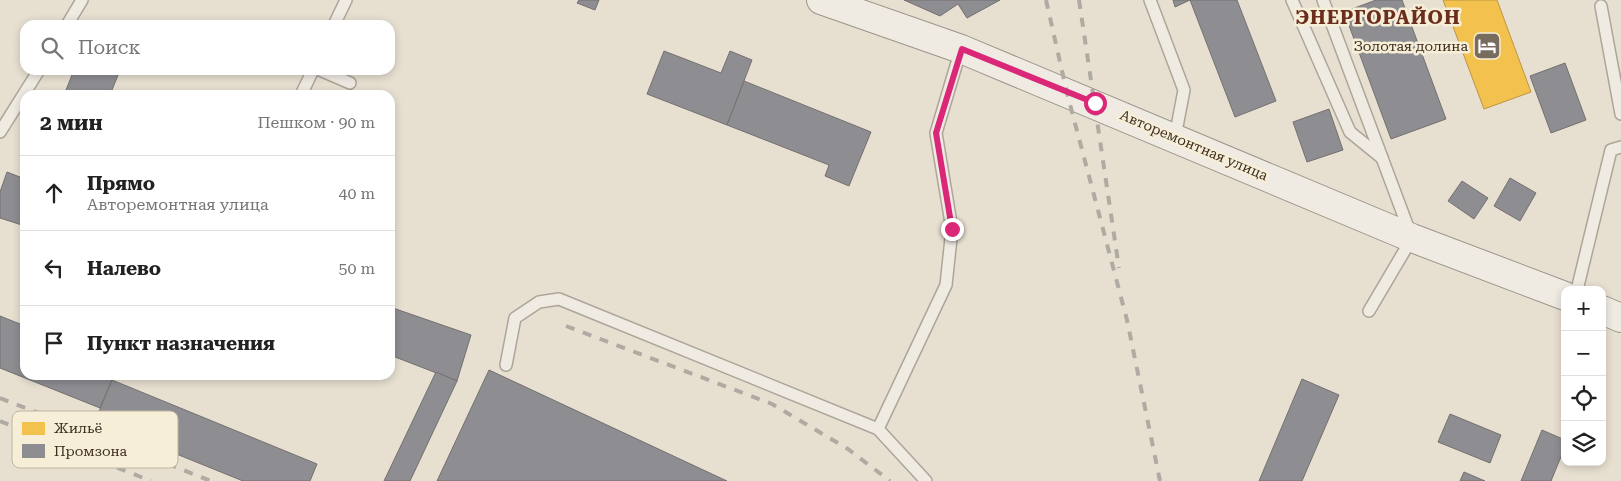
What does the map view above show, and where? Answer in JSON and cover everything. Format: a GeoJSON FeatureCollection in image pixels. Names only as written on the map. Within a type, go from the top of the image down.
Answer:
{"type":"FeatureCollection","features":[{"type":"Feature","properties":{"kind":"street","name":"Авторемонтная улица"},"geometry":{"type":"LineString","coordinates":[[838,3],[962,49],[1412,238],[1561,294]]}},
{"type":"Feature","properties":{"kind":"street"},"geometry":{"type":"LineString","coordinates":[[1606,312],[1621,318]]}},
{"type":"Feature","properties":{"kind":"lane"},"geometry":{"type":"LineString","coordinates":[[70,20],[82,0]]}},
{"type":"Feature","properties":{"kind":"lane"},"geometry":{"type":"LineString","coordinates":[[336,20],[346,0]]}},
{"type":"Feature","properties":{"kind":"lane"},"geometry":{"type":"LineString","coordinates":[[1150,0],[1184,90],[1175,137]]}},
{"type":"Feature","properties":{"kind":"lane"},"geometry":{"type":"LineString","coordinates":[[1292,0],[1350,132],[1383,159]]}},
{"type":"Feature","properties":{"kind":"lane"},"geometry":{"type":"LineString","coordinates":[[1324,0],[1412,238],[1369,311]]}},
{"type":"Feature","properties":{"kind":"lane"},"geometry":{"type":"LineString","coordinates":[[1601,6],[1621,114]]}},
{"type":"Feature","properties":{"kind":"lane"},"geometry":{"type":"LineString","coordinates":[[878,429],[946,285],[952,229],[936,133],[962,49]]}},
{"type":"Feature","properties":{"kind":"lane"},"geometry":{"type":"LineString","coordinates":[[24,90],[35,75]]}},
{"type":"Feature","properties":{"kind":"lane"},"geometry":{"type":"LineString","coordinates":[[302,90],[310,75]]}},
{"type":"Feature","properties":{"kind":"lane"},"geometry":{"type":"LineString","coordinates":[[331,75],[350,84]]}},
{"type":"Feature","properties":{"kind":"lane"},"geometry":{"type":"LineString","coordinates":[[0,132],[4,119],[20,96]]}},
{"type":"Feature","properties":{"kind":"lane"},"geometry":{"type":"LineString","coordinates":[[1578,286],[1610,150],[1621,147]]}},
{"type":"Feature","properties":{"kind":"lane"},"geometry":{"type":"LineString","coordinates":[[506,365],[515,318],[538,302],[559,299],[878,429],[926,481]]}},
{"type":"Feature","properties":{"kind":"building: Жильё","name":"Золотая долина"},"geometry":{"type":"Polygon","coordinates":[[[1443,0],[1497,0],[1531,92],[1484,109],[1443,0]]]}},
{"type":"Feature","properties":{"kind":"building: Промзона"},"geometry":{"type":"Polygon","coordinates":[[[579,0],[599,0],[595,10],[577,3],[579,0]]]}},
{"type":"Feature","properties":{"kind":"building: Промзона"},"geometry":{"type":"Polygon","coordinates":[[[904,0],[1000,0],[967,18],[958,4],[940,16],[904,0]]]}},
{"type":"Feature","properties":{"kind":"building: Промзона"},"geometry":{"type":"Polygon","coordinates":[[[1173,0],[1190,0],[1175,7],[1173,0]]]}},
{"type":"Feature","properties":{"kind":"building: Промзона"},"geometry":{"type":"Polygon","coordinates":[[[1190,0],[1237,0],[1276,101],[1235,117],[1190,0]]]}},
{"type":"Feature","properties":{"kind":"building: Промзона"},"geometry":{"type":"Polygon","coordinates":[[[1376,0],[1402,0],[1446,119],[1391,139],[1344,12],[1376,0]]]}},
{"type":"Feature","properties":{"kind":"building: Промзона"},"geometry":{"type":"Polygon","coordinates":[[[664,51],[721,73],[730,51],[752,60],[727,125],[647,94],[664,51]]]}},
{"type":"Feature","properties":{"kind":"building: Промзона"},"geometry":{"type":"Polygon","coordinates":[[[1565,63],[1586,120],[1551,133],[1530,76],[1565,63]]]}},
{"type":"Feature","properties":{"kind":"building: Промзона"},"geometry":{"type":"Polygon","coordinates":[[[72,75],[118,75],[112,90],[66,90],[72,75]]]}},
{"type":"Feature","properties":{"kind":"building: Промзона"},"geometry":{"type":"Polygon","coordinates":[[[744,81],[871,132],[849,186],[825,176],[829,165],[727,125],[744,81]]]}},
{"type":"Feature","properties":{"kind":"building: Промзона"},"geometry":{"type":"Polygon","coordinates":[[[1329,109],[1343,150],[1307,162],[1293,122],[1329,109]]]}},
{"type":"Feature","properties":{"kind":"building: Промзона"},"geometry":{"type":"Polygon","coordinates":[[[7,172],[20,177],[20,224],[0,218],[0,192],[7,172]]]}},
{"type":"Feature","properties":{"kind":"building: Промзона"},"geometry":{"type":"Polygon","coordinates":[[[1510,178],[1536,193],[1520,221],[1494,206],[1510,178]]]}},
{"type":"Feature","properties":{"kind":"building: Промзона"},"geometry":{"type":"Polygon","coordinates":[[[1462,181],[1488,198],[1474,219],[1448,201],[1462,181]]]}},
{"type":"Feature","properties":{"kind":"building: Промзона"},"geometry":{"type":"Polygon","coordinates":[[[395,309],[471,335],[457,381],[395,357],[395,309]]]}},
{"type":"Feature","properties":{"kind":"building: Промзона"},"geometry":{"type":"Polygon","coordinates":[[[0,316],[20,324],[20,376],[0,368],[0,316]]]}},
{"type":"Feature","properties":{"kind":"building: Промзона"},"geometry":{"type":"Polygon","coordinates":[[[489,370],[727,481],[437,481],[489,370]]]}},
{"type":"Feature","properties":{"kind":"building: Промзона"},"geometry":{"type":"Polygon","coordinates":[[[436,372],[457,381],[410,481],[384,481],[436,372]]]}},
{"type":"Feature","properties":{"kind":"building: Промзона"},"geometry":{"type":"Polygon","coordinates":[[[1302,379],[1339,395],[1302,481],[1259,481],[1302,379]]]}},
{"type":"Feature","properties":{"kind":"building: Промзона"},"geometry":{"type":"Polygon","coordinates":[[[30,380],[112,380],[100,408],[30,380]]]}},
{"type":"Feature","properties":{"kind":"building: Промзона"},"geometry":{"type":"Polygon","coordinates":[[[112,380],[317,464],[310,481],[243,481],[178,455],[178,411],[99,411],[112,380]]]}},
{"type":"Feature","properties":{"kind":"building: Промзона"},"geometry":{"type":"Polygon","coordinates":[[[1450,414],[1501,435],[1490,463],[1438,442],[1450,414]]]}},
{"type":"Feature","properties":{"kind":"building: Промзона"},"geometry":{"type":"Polygon","coordinates":[[[1542,430],[1561,438],[1561,457],[1551,481],[1521,481],[1542,430]]]}},
{"type":"Feature","properties":{"kind":"building: Промзона"},"geometry":{"type":"Polygon","coordinates":[[[1464,472],[1485,481],[1460,481],[1464,472]]]}},
{"type":"Feature","properties":{"kind":"railway"},"geometry":{"type":"LineString","coordinates":[[1046,0],[1067,93],[1127,320],[1160,481]]}},
{"type":"Feature","properties":{"kind":"railway"},"geometry":{"type":"LineString","coordinates":[[1079,0],[1119,268]]}},
{"type":"Feature","properties":{"kind":"railway"},"geometry":{"type":"LineString","coordinates":[[566,326],[772,404],[848,449],[890,481]]}},
{"type":"Feature","properties":{"kind":"railway"},"geometry":{"type":"LineString","coordinates":[[0,398],[33,411]]}},
{"type":"Feature","properties":{"kind":"railway"},"geometry":{"type":"LineString","coordinates":[[0,421],[12,426]]}},
{"type":"Feature","properties":{"kind":"railway"},"geometry":{"type":"LineString","coordinates":[[118,468],[151,481]]}},
{"type":"Feature","properties":{"kind":"railway"},"geometry":{"type":"LineString","coordinates":[[178,468],[211,481]]}},
{"type":"Feature","properties":{"kind":"place","name":"Золотая долина"},"geometry":{"type":"Point","coordinates":[1487,46]}},
{"type":"Feature","properties":{"kind":"district","name":"ЭНЕРГОРАЙОН"},"geometry":{"type":"Point","coordinates":[1378,17]}},
{"type":"Feature","properties":{"kind":"route"},"geometry":{"type":"LineString","coordinates":[[952,229],[936,133],[962,49],[1095,103]]}}]}
